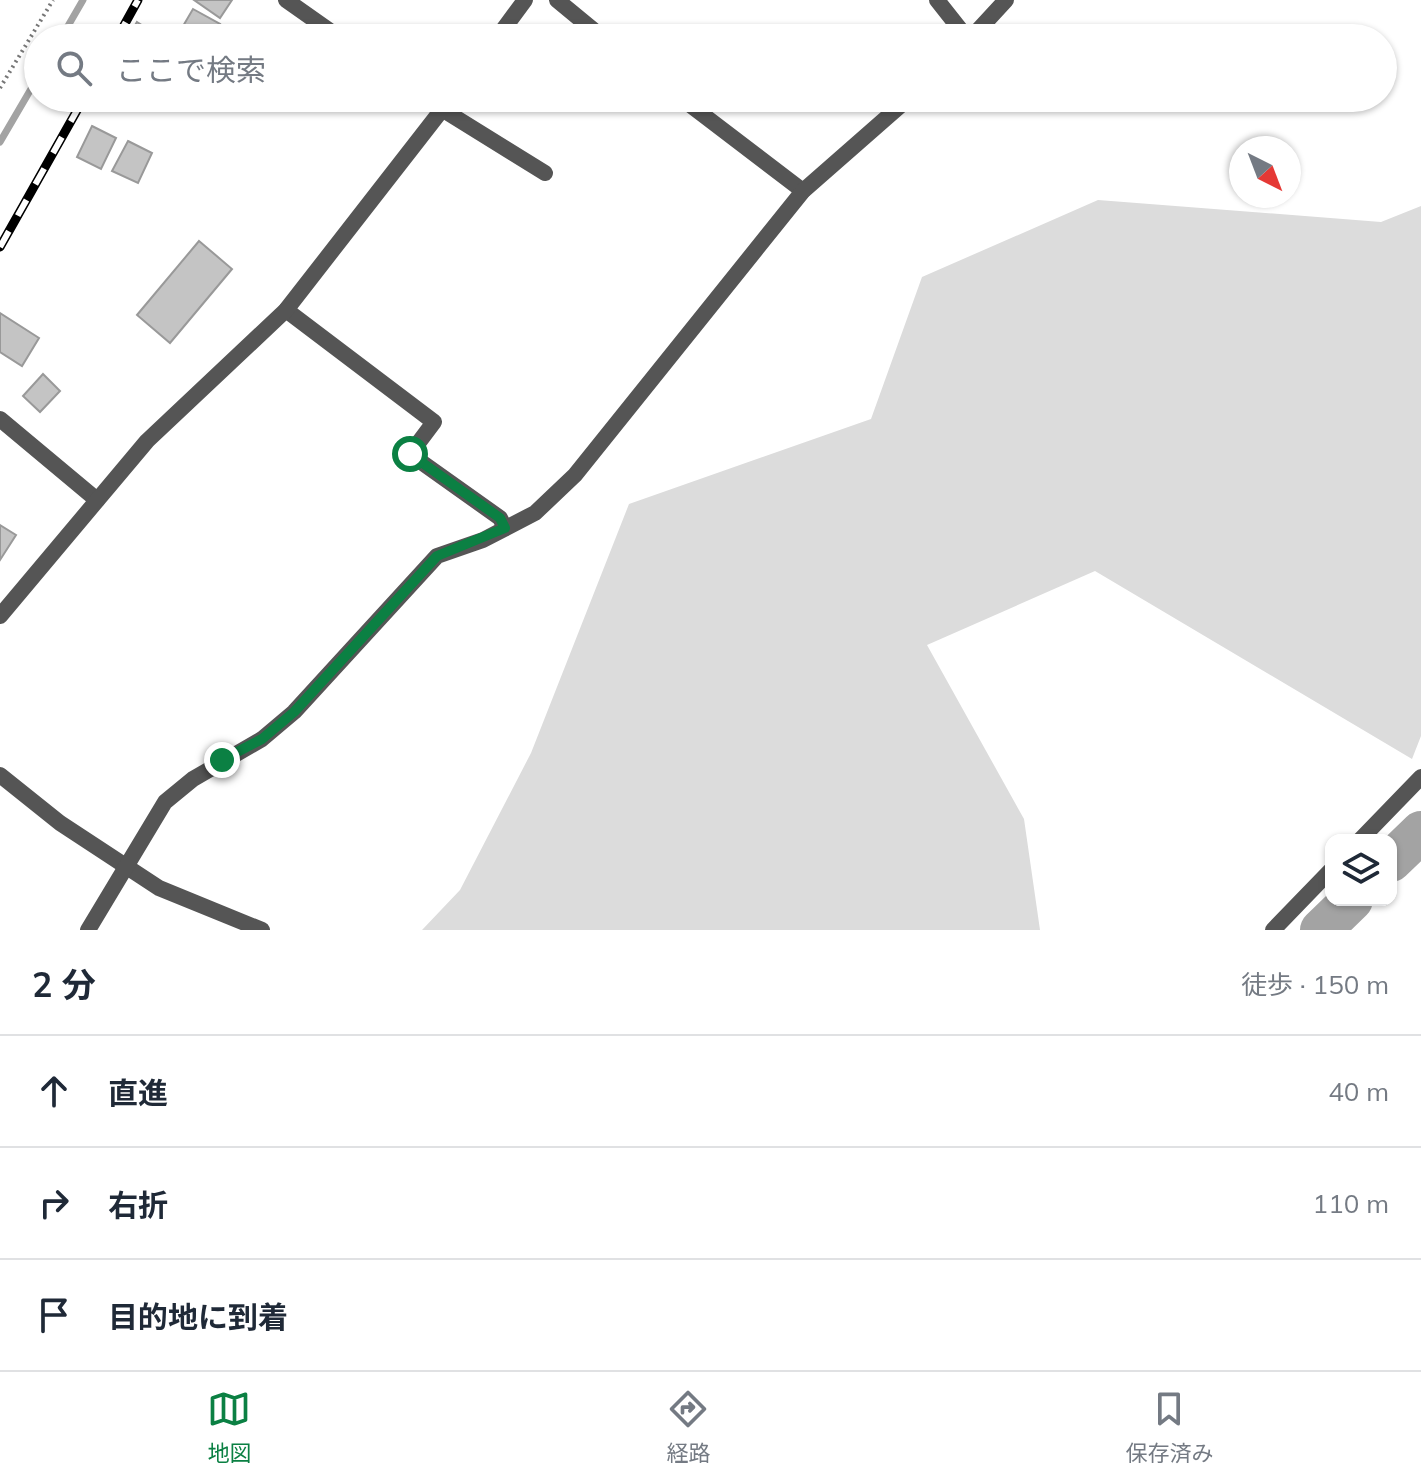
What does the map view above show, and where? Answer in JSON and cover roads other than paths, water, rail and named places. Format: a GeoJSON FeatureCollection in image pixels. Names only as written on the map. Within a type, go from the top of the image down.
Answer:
{"type":"FeatureCollection","features":[{"type":"Feature","properties":{"kind":"street"},"geometry":{"type":"LineString","coordinates":[[286,0],[320,24]]}},
{"type":"Feature","properties":{"kind":"street"},"geometry":{"type":"LineString","coordinates":[[507,24],[525,0]]}},
{"type":"Feature","properties":{"kind":"street"},"geometry":{"type":"LineString","coordinates":[[557,0],[586,24]]}},
{"type":"Feature","properties":{"kind":"street"},"geometry":{"type":"LineString","coordinates":[[937,0],[957,24]]}},
{"type":"Feature","properties":{"kind":"street"},"geometry":{"type":"LineString","coordinates":[[983,24],[1006,0]]}},
{"type":"Feature","properties":{"kind":"street"},"geometry":{"type":"LineString","coordinates":[[0,616],[158,430],[286,310],[440,112]]}},
{"type":"Feature","properties":{"kind":"street"},"geometry":{"type":"LineString","coordinates":[[457,112],[545,173]]}},
{"type":"Feature","properties":{"kind":"street"},"geometry":{"type":"LineString","coordinates":[[699,112],[803,191]]}},
{"type":"Feature","properties":{"kind":"street"},"geometry":{"type":"LineString","coordinates":[[88,930],[123,866],[165,802],[193,779],[262,739],[294,712],[437,556],[535,513],[575,475],[803,191],[893,112]]}},
{"type":"Feature","properties":{"kind":"street"},"geometry":{"type":"LineString","coordinates":[[286,310],[434,422],[410,454],[500,518],[505,528]]}},
{"type":"Feature","properties":{"kind":"street"},"geometry":{"type":"LineString","coordinates":[[0,419],[97,500]]}},
{"type":"Feature","properties":{"kind":"street"},"geometry":{"type":"LineString","coordinates":[[0,775],[123,866],[159,888],[262,930]]}},
{"type":"Feature","properties":{"kind":"street"},"geometry":{"type":"LineString","coordinates":[[1366,834],[1421,777]]}},
{"type":"Feature","properties":{"kind":"street"},"geometry":{"type":"LineString","coordinates":[[1273,930],[1325,876]]}},
{"type":"Feature","properties":{"kind":"waterway"},"geometry":{"type":"LineString","coordinates":[[69,24],[83,0]]}},
{"type":"Feature","properties":{"kind":"waterway"},"geometry":{"type":"LineString","coordinates":[[0,142],[24,101]]}},
{"type":"Feature","properties":{"kind":"waterway"},"geometry":{"type":"LineString","coordinates":[[1397,855],[1421,832]]}},
{"type":"Feature","properties":{"kind":"waterway"},"geometry":{"type":"LineString","coordinates":[[1321,930],[1346,906]]}},
{"type":"Feature","properties":{"kind":"railway"},"geometry":{"type":"LineString","coordinates":[[125,24],[138,0]]}},
{"type":"Feature","properties":{"kind":"railway"},"geometry":{"type":"LineString","coordinates":[[0,247],[76,112]]}}]}
